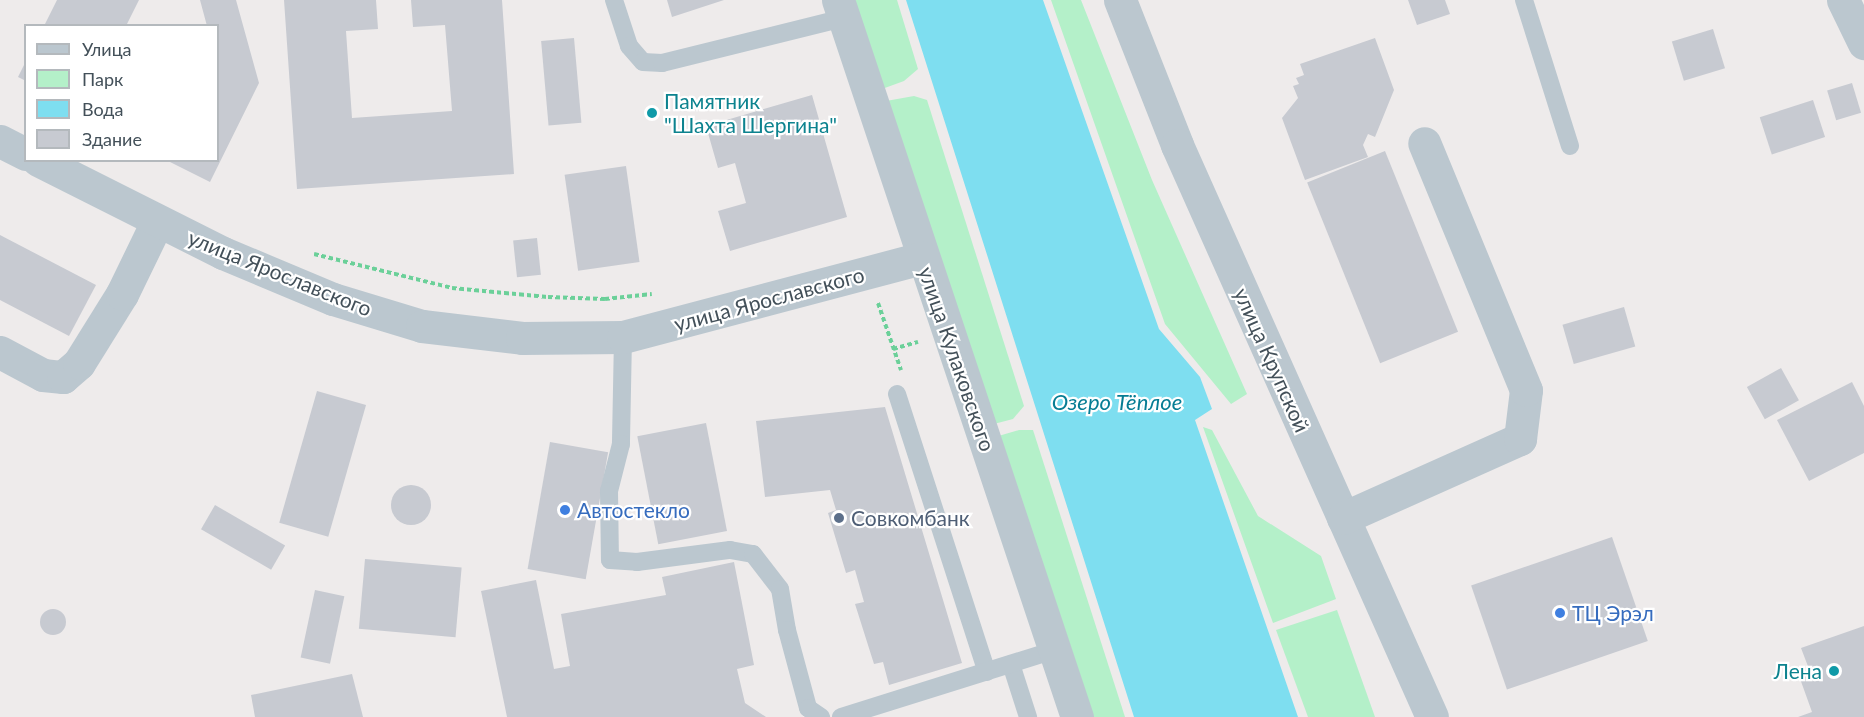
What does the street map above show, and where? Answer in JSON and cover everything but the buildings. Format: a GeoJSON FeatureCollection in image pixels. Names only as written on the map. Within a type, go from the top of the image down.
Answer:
{"type":"FeatureCollection","features":[{"type":"Feature","properties":{"kind":"street","name":"улица Крупской"},"geometry":{"type":"LineString","coordinates":[[1120,0],[1177,145],[1432,717]]}},
{"type":"Feature","properties":{"kind":"street"},"geometry":{"type":"LineString","coordinates":[[1843,0],[1864,43]]}},
{"type":"Feature","properties":{"kind":"street","name":"улица Кулаковского"},"geometry":{"type":"LineString","coordinates":[[841,9],[1077,717]]}},
{"type":"Feature","properties":{"kind":"street"},"geometry":{"type":"LineString","coordinates":[[0,141],[24,153]]}},
{"type":"Feature","properties":{"kind":"street"},"geometry":{"type":"LineString","coordinates":[[1343,518],[1520,439],[1526,390],[1424,143]]}},
{"type":"Feature","properties":{"kind":"street","name":"улица Ярославского"},"geometry":{"type":"LineString","coordinates":[[42,162],[157,222],[333,299],[422,326],[522,338],[624,337],[923,258]]}},
{"type":"Feature","properties":{"kind":"street"},"geometry":{"type":"LineString","coordinates":[[0,352],[43,375],[63,377],[79,363],[122,294],[157,222]]}},
{"type":"Feature","properties":{"kind":"lane"},"geometry":{"type":"LineString","coordinates":[[614,0],[628,46],[643,62],[662,63],[841,9]]}},
{"type":"Feature","properties":{"kind":"lane"},"geometry":{"type":"LineString","coordinates":[[1524,0],[1570,146]]}},
{"type":"Feature","properties":{"kind":"lane"},"geometry":{"type":"LineString","coordinates":[[624,337],[621,444],[609,491],[610,560],[637,562],[730,550],[753,554],[780,589],[787,630],[808,708],[816,716]]}},
{"type":"Feature","properties":{"kind":"lane"},"geometry":{"type":"LineString","coordinates":[[897,394],[987,672]]}},
{"type":"Feature","properties":{"kind":"lane"},"geometry":{"type":"LineString","coordinates":[[841,717],[1055,650]]}},
{"type":"Feature","properties":{"kind":"lane"},"geometry":{"type":"LineString","coordinates":[[1011,664],[1028,717]]}},
{"type":"Feature","properties":{"kind":"path"},"geometry":{"type":"LineString","coordinates":[[308,252],[452,288],[548,297],[605,299],[658,293]]}},
{"type":"Feature","properties":{"kind":"path"},"geometry":{"type":"LineString","coordinates":[[868,273],[905,384],[897,394]]}},
{"type":"Feature","properties":{"kind":"green space"},"geometry":{"type":"Polygon","coordinates":[[[855,0],[897,0],[918,69],[904,81],[882,89],[855,0]]]}},
{"type":"Feature","properties":{"kind":"green space"},"geometry":{"type":"Polygon","coordinates":[[[1051,0],[1081,0],[1152,180],[1247,394],[1231,404],[1165,324],[1051,0]]]}},
{"type":"Feature","properties":{"kind":"green space"},"geometry":{"type":"Polygon","coordinates":[[[914,96],[927,100],[1024,406],[1013,419],[990,425],[886,101],[914,96]]]}},
{"type":"Feature","properties":{"kind":"green space"},"geometry":{"type":"Polygon","coordinates":[[[1203,427],[1212,430],[1258,516],[1321,556],[1336,599],[1273,623],[1203,427]]]}},
{"type":"Feature","properties":{"kind":"green space"},"geometry":{"type":"Polygon","coordinates":[[[1019,430],[1033,430],[1125,717],[1085,717],[995,437],[1019,430]]]}},
{"type":"Feature","properties":{"kind":"green space"},"geometry":{"type":"Polygon","coordinates":[[[1337,610],[1375,717],[1308,717],[1276,630],[1337,610]]]}},
{"type":"Feature","properties":{"kind":"water","name":"Озеро Тёплое"},"geometry":{"type":"Polygon","coordinates":[[[906,0],[1043,0],[1159,329],[1200,377],[1212,409],[1195,420],[1298,717],[1134,717],[906,0]]]}},
{"type":"Feature","properties":{"kind":"place","name":"Памятник \"Шахта Шергина\""},"geometry":{"type":"Point","coordinates":[652,113]}},
{"type":"Feature","properties":{"kind":"place","name":"Автостекло"},"geometry":{"type":"Point","coordinates":[565,510]}},
{"type":"Feature","properties":{"kind":"place","name":"Совкомбанк"},"geometry":{"type":"Point","coordinates":[839,518]}},
{"type":"Feature","properties":{"kind":"place","name":"ТЦ Эрэл"},"geometry":{"type":"Point","coordinates":[1560,613]}},
{"type":"Feature","properties":{"kind":"place","name":"Лена"},"geometry":{"type":"Point","coordinates":[1834,671]}}]}
